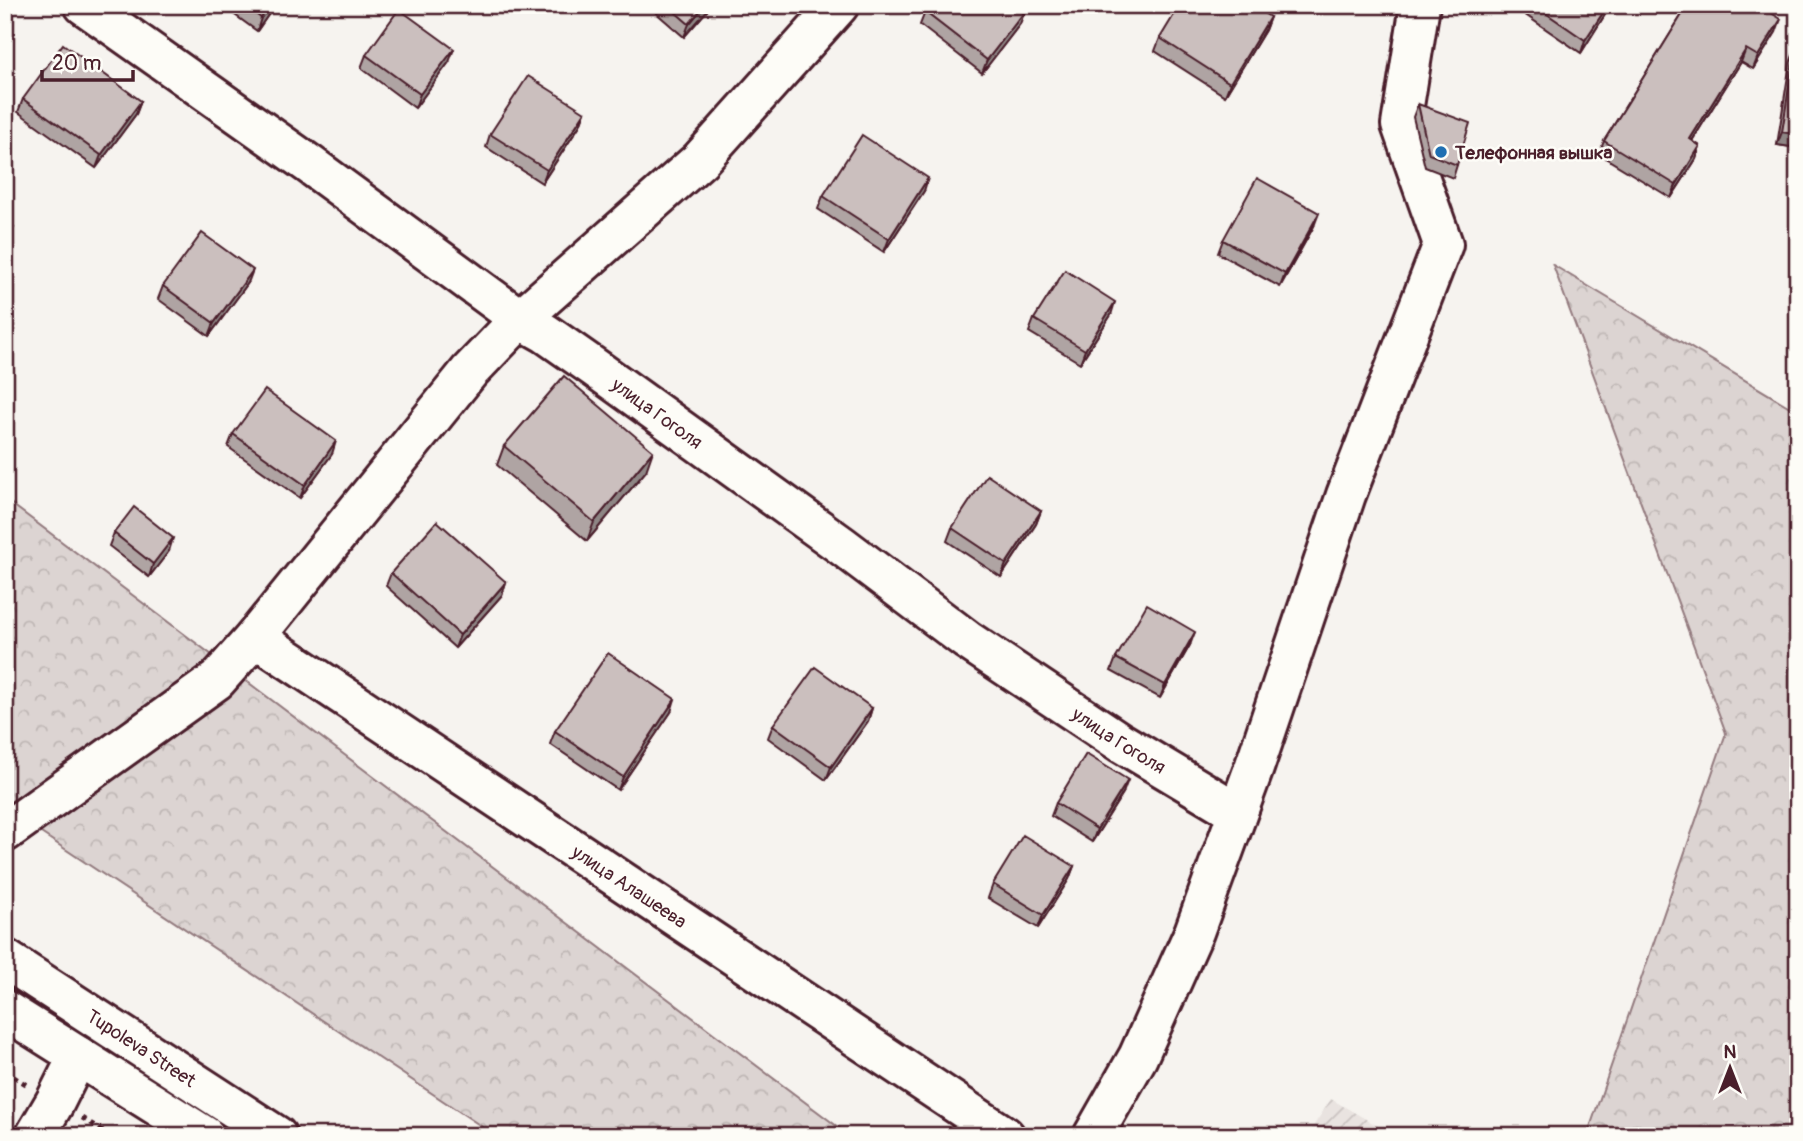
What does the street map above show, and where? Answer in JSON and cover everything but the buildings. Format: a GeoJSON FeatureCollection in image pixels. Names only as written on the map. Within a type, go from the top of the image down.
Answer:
{"type":"FeatureCollection","features":[{"type":"Feature","properties":{"kind":"street","name":"улица Гоголя"},"geometry":{"type":"LineString","coordinates":[[84,5],[309,164],[520,319],[596,368],[841,545],[967,640],[1120,742],[1237,812]]}},
{"type":"Feature","properties":{"kind":"street"},"geometry":{"type":"LineString","coordinates":[[5,832],[217,680],[255,637],[469,372],[520,319],[700,160],[839,5]]}},
{"type":"Feature","properties":{"kind":"street"},"geometry":{"type":"LineString","coordinates":[[1093,1136],[1143,1045],[1194,932],[1346,495],[1443,244],[1401,125],[1420,5]]}},
{"type":"Feature","properties":{"kind":"street","name":"улица Алашеева"},"geometry":{"type":"LineString","coordinates":[[255,637],[1005,1136]]}},
{"type":"Feature","properties":{"kind":"street","name":"Tupoleva Street"},"geometry":{"type":"LineString","coordinates":[[5,959],[277,1136]]}},
{"type":"Feature","properties":{"kind":"street","name":"Tupoleva Street"},"geometry":{"type":"LineString","coordinates":[[5,1010],[205,1136]]}},
{"type":"Feature","properties":{"kind":"street"},"geometry":{"type":"LineString","coordinates":[[35,1136],[78,1056]]}},
{"type":"Feature","properties":{"kind":"shaded area"},"geometry":{"type":"Polygon","coordinates":[[[1331,1099],[1395,1136],[1307,1136],[1331,1099]]]}},
{"type":"Feature","properties":{"kind":"green space"},"geometry":{"type":"Polygon","coordinates":[[[1553,265],[1798,412],[1798,1136],[1587,1136],[1726,733],[1553,265]]]}},
{"type":"Feature","properties":{"kind":"green space"},"geometry":{"type":"Polygon","coordinates":[[[5,499],[850,1136],[496,1136],[5,809],[5,499]]]}},
{"type":"Feature","properties":{"kind":"place","name":"Телефонная вышка"},"geometry":{"type":"Point","coordinates":[1441,152]}}]}
